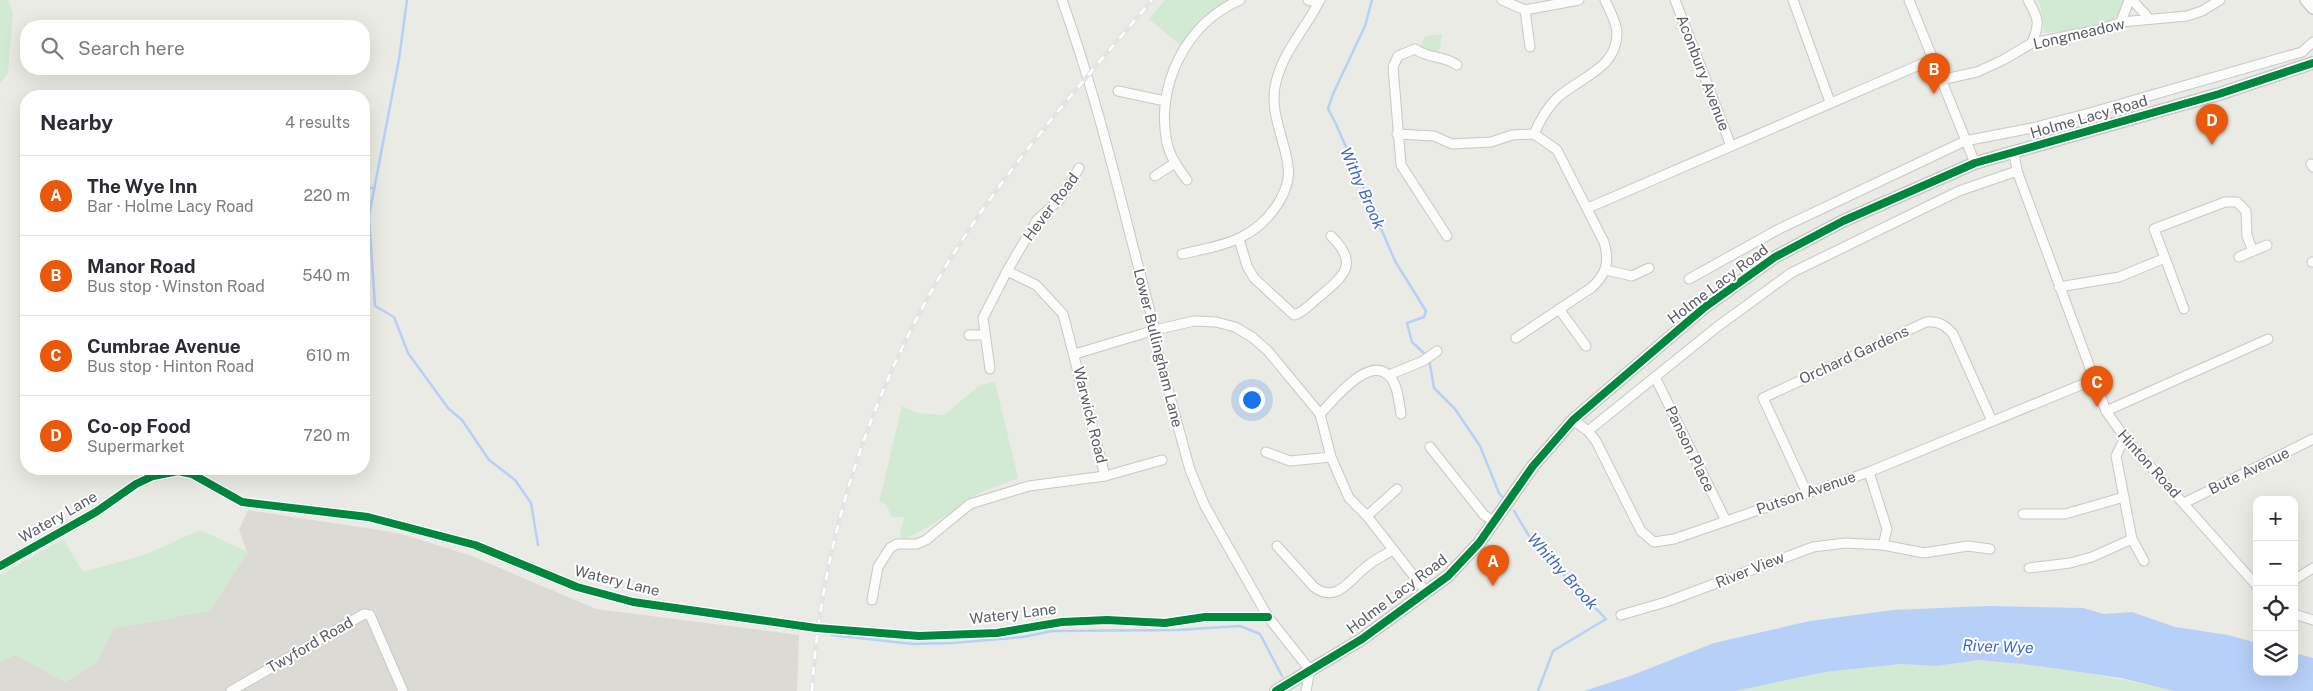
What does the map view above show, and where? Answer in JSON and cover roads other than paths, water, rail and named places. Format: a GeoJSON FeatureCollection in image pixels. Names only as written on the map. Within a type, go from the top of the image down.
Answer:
{"type":"FeatureCollection","features":[{"type":"Feature","properties":{"kind":"street","name":"Lower Bullingham Lane"},"geometry":{"type":"LineString","coordinates":[[1062,0],[1081,53],[1111,157],[1154,330]]}},
{"type":"Feature","properties":{"kind":"street"},"geometry":{"type":"LineString","coordinates":[[1187,180],[1175,163],[1167,144],[1166,100],[1179,56],[1189,40],[1214,16],[1240,0]]}},
{"type":"Feature","properties":{"kind":"street"},"geometry":{"type":"LineString","coordinates":[[1182,254],[1239,239],[1260,226],[1271,215],[1282,198],[1287,182],[1288,167],[1274,108],[1274,89],[1284,60],[1296,37],[1319,2],[1308,0]]}},
{"type":"Feature","properties":{"kind":"street"},"geometry":{"type":"LineString","coordinates":[[1502,0],[1525,10],[1579,0]]}},
{"type":"Feature","properties":{"kind":"street"},"geometry":{"type":"LineString","coordinates":[[1534,134],[1542,115],[1558,97],[1602,67],[1614,52],[1618,31],[1605,0]]}},
{"type":"Feature","properties":{"kind":"street","name":"Aconbury Avenue"},"geometry":{"type":"LineString","coordinates":[[1676,0],[1731,146]]}},
{"type":"Feature","properties":{"kind":"street"},"geometry":{"type":"LineString","coordinates":[[1793,0],[1830,102]]}},
{"type":"Feature","properties":{"kind":"street"},"geometry":{"type":"LineString","coordinates":[[1909,0],[1975,163]]}},
{"type":"Feature","properties":{"kind":"street"},"geometry":{"type":"LineString","coordinates":[[2028,0],[2038,17],[2038,28],[2032,43]]}},
{"type":"Feature","properties":{"kind":"street"},"geometry":{"type":"LineString","coordinates":[[2121,22],[2128,0]]}},
{"type":"Feature","properties":{"kind":"street"},"geometry":{"type":"LineString","coordinates":[[2132,0],[2146,15],[2147,20]]}},
{"type":"Feature","properties":{"kind":"street","name":"Longmeadow"},"geometry":{"type":"LineString","coordinates":[[1940,80],[1977,72],[2032,43],[2102,29],[2121,22],[2186,16],[2202,12],[2220,0]]}},
{"type":"Feature","properties":{"kind":"street"},"geometry":{"type":"LineString","coordinates":[[2306,0],[2313,8]]}},
{"type":"Feature","properties":{"kind":"street"},"geometry":{"type":"LineString","coordinates":[[1525,10],[1530,47]]}},
{"type":"Feature","properties":{"kind":"street","name":"Holme Lacy Road"},"geometry":{"type":"LineString","coordinates":[[1689,279],[1779,229],[1965,141],[2032,128],[2086,114],[2302,52],[2313,42]]}},
{"type":"Feature","properties":{"kind":"street"},"geometry":{"type":"LineString","coordinates":[[1447,236],[1401,165],[1396,134],[1393,67],[1398,56],[1415,49],[1426,56],[1449,60],[1457,66]]}},
{"type":"Feature","properties":{"kind":"street"},"geometry":{"type":"LineString","coordinates":[[1588,208],[1933,59]]}},
{"type":"Feature","properties":{"kind":"street","name":"Holme Lacy Road"},"geometry":{"type":"LineString","coordinates":[[1276,691],[1362,639],[1427,593],[1468,556],[1495,522],[1533,466],[1573,420],[1705,308],[1775,257],[1843,221],[1975,163],[2219,94],[2313,63]]}},
{"type":"Feature","properties":{"kind":"street"},"geometry":{"type":"LineString","coordinates":[[1118,91],[1166,100]]}},
{"type":"Feature","properties":{"kind":"street"},"geometry":{"type":"LineString","coordinates":[[1396,134],[1434,136],[1452,144],[1491,142],[1512,135],[1534,134],[1557,150],[1588,208],[1609,256],[1606,270],[1600,280],[1590,288],[1516,338]]}},
{"type":"Feature","properties":{"kind":"street","name":"Hinton Road"},"geometry":{"type":"LineString","coordinates":[[2014,152],[2017,171],[2106,411],[2125,438],[2253,581]]}},
{"type":"Feature","properties":{"kind":"street"},"geometry":{"type":"LineString","coordinates":[[1155,176],[1175,163]]}},
{"type":"Feature","properties":{"kind":"street","name":"Hever Road"},"geometry":{"type":"LineString","coordinates":[[990,369],[983,318],[1007,271],[1037,220],[1060,199],[1079,168]]}},
{"type":"Feature","properties":{"kind":"street"},"geometry":{"type":"LineString","coordinates":[[1588,432],[1655,377],[1791,273],[1960,191],[2017,171]]}},
{"type":"Feature","properties":{"kind":"street"},"geometry":{"type":"LineString","coordinates":[[2184,309],[2154,229],[2225,202],[2237,202],[2246,211],[2247,236],[2253,251]]}},
{"type":"Feature","properties":{"kind":"street"},"geometry":{"type":"LineString","coordinates":[[1239,239],[1247,266],[1254,278],[1294,315],[1339,280],[1345,272],[1348,261],[1344,249],[1331,236]]}},
{"type":"Feature","properties":{"kind":"street"},"geometry":{"type":"LineString","coordinates":[[2239,257],[2267,245]]}},
{"type":"Feature","properties":{"kind":"street"},"geometry":{"type":"LineString","coordinates":[[2059,287],[2119,277],[2165,258]]}},
{"type":"Feature","properties":{"kind":"street"},"geometry":{"type":"LineString","coordinates":[[1606,270],[1632,276],[1649,268]]}},
{"type":"Feature","properties":{"kind":"street"},"geometry":{"type":"LineString","coordinates":[[1007,271],[1036,284],[1063,314],[1074,354],[1154,330],[1194,321],[1216,322],[1235,327],[1252,337],[1268,351],[1320,414],[1332,457],[1349,498],[1366,516],[1427,593]]}},
{"type":"Feature","properties":{"kind":"street"},"geometry":{"type":"LineString","coordinates":[[1559,308],[1586,346]]}},
{"type":"Feature","properties":{"kind":"street","name":"Orchard Gardens"},"geometry":{"type":"LineString","coordinates":[[1807,493],[1762,398],[1926,322],[1935,321],[1946,325],[1953,334],[1992,421]]}},
{"type":"Feature","properties":{"kind":"street"},"geometry":{"type":"LineString","coordinates":[[969,334],[985,335]]}},
{"type":"Feature","properties":{"kind":"street"},"geometry":{"type":"LineString","coordinates":[[2106,411],[2268,339]]}},
{"type":"Feature","properties":{"kind":"street","name":"Lower Bullingham Lane"},"geometry":{"type":"LineString","coordinates":[[1156,346],[1197,488],[1268,617],[1310,670]]}},
{"type":"Feature","properties":{"kind":"street"},"geometry":{"type":"LineString","coordinates":[[1389,376],[1423,361],[1437,351]]}},
{"type":"Feature","properties":{"kind":"street","name":"Warwick Road"},"geometry":{"type":"LineString","coordinates":[[1074,354],[1105,476]]}},
{"type":"Feature","properties":{"kind":"street"},"geometry":{"type":"LineString","coordinates":[[1320,414],[1362,374],[1373,369],[1383,371],[1389,376],[1396,388],[1401,414]]}},
{"type":"Feature","properties":{"kind":"street","name":"Panson Place"},"geometry":{"type":"LineString","coordinates":[[1655,377],[1726,521]]}},
{"type":"Feature","properties":{"kind":"street","name":"Putson Avenue"},"geometry":{"type":"LineString","coordinates":[[1573,420],[1588,432],[1601,451],[1646,538],[1654,542],[1663,541],[1726,521],[1869,472],[2093,380]]}},
{"type":"Feature","properties":{"kind":"street"},"geometry":{"type":"LineString","coordinates":[[2125,438],[2116,456],[2132,538],[2144,561]]}},
{"type":"Feature","properties":{"kind":"street","name":"Bute Avenue"},"geometry":{"type":"LineString","coordinates":[[2184,503],[2313,439]]}},
{"type":"Feature","properties":{"kind":"street"},"geometry":{"type":"LineString","coordinates":[[1430,447],[1484,515],[1495,522]]}},
{"type":"Feature","properties":{"kind":"street"},"geometry":{"type":"LineString","coordinates":[[1266,452],[1290,461],[1332,457]]}},
{"type":"Feature","properties":{"kind":"street","name":"Warwick Road"},"geometry":{"type":"LineString","coordinates":[[872,600],[878,567],[890,548],[897,544],[917,544],[926,540],[970,504],[1029,486],[1105,476],[1162,460]]}},
{"type":"Feature","properties":{"kind":"street"},"geometry":{"type":"LineString","coordinates":[[1869,472],[1887,529],[1883,545]]}},
{"type":"Feature","properties":{"kind":"street","name":"Watery Lane"},"geometry":{"type":"LineString","coordinates":[[0,566],[96,512],[136,484],[158,475]]}},
{"type":"Feature","properties":{"kind":"street","name":"Watery Lane"},"geometry":{"type":"LineString","coordinates":[[194,475],[242,502],[368,517],[475,545],[577,587],[633,602],[816,628],[919,636],[997,632],[1062,622],[1107,620],[1164,623],[1206,618],[1268,617]]}},
{"type":"Feature","properties":{"kind":"street"},"geometry":{"type":"LineString","coordinates":[[1366,516],[1397,489]]}},
{"type":"Feature","properties":{"kind":"street"},"geometry":{"type":"LineString","coordinates":[[2023,514],[2065,514],[2124,497]]}},
{"type":"Feature","properties":{"kind":"street"},"geometry":{"type":"LineString","coordinates":[[2029,568],[2070,563],[2092,557],[2132,538]]}},
{"type":"Feature","properties":{"kind":"street","name":"River View"},"geometry":{"type":"LineString","coordinates":[[1622,615],[1666,602],[1792,552],[1813,547],[1845,543],[1883,545],[1924,553],[1968,546],[1990,549]]}},
{"type":"Feature","properties":{"kind":"street"},"geometry":{"type":"LineString","coordinates":[[1277,546],[1314,587],[1319,591],[1332,594],[1341,591],[1371,562],[1393,550]]}},
{"type":"Feature","properties":{"kind":"street"},"geometry":{"type":"LineString","coordinates":[[2298,577],[2313,568]]}},
{"type":"Feature","properties":{"kind":"street","name":"Twyford Road"},"geometry":{"type":"LineString","coordinates":[[231,691],[364,614],[370,615],[403,691]]}},
{"type":"Feature","properties":{"kind":"street"},"geometry":{"type":"LineString","coordinates":[[2298,615],[2313,620]]}},
{"type":"Feature","properties":{"kind":"street"},"geometry":{"type":"LineString","coordinates":[[1306,691],[1310,670]]}},
{"type":"Feature","properties":{"kind":"water","name":"River Wye"},"geometry":{"type":"Polygon","coordinates":[[[1987,606],[2083,608],[2104,614],[2132,612],[2175,627],[2228,635],[2253,642],[2253,676],[2298,676],[2298,654],[2313,658],[2313,691],[2174,691],[2121,678],[1980,660],[1936,666],[1901,664],[1825,672],[1736,691],[1584,691],[1630,676],[1714,643],[1810,621],[1893,610],[1987,606]]]}},
{"type":"Feature","properties":{"kind":"waterway"},"geometry":{"type":"LineString","coordinates":[[370,211],[399,59],[407,0]]}},
{"type":"Feature","properties":{"kind":"waterway","name":"Withy Brook"},"geometry":{"type":"LineString","coordinates":[[1372,0],[1365,26],[1333,94],[1328,109],[1395,261],[1426,311],[1424,317],[1407,323],[1412,342],[1427,356]]}},
{"type":"Feature","properties":{"kind":"waterway"},"geometry":{"type":"LineString","coordinates":[[370,231],[375,306],[394,317],[408,353],[448,408],[462,420],[489,460],[515,480],[531,503],[538,545]]}},
{"type":"Feature","properties":{"kind":"waterway","name":"Withy Brook"},"geometry":{"type":"LineString","coordinates":[[1429,359],[1434,388],[1455,409],[1480,446],[1499,493],[1505,500]]}},
{"type":"Feature","properties":{"kind":"waterway","name":"Whithy Brook"},"geometry":{"type":"LineString","coordinates":[[1514,511],[1534,544],[1606,619],[1553,651],[1538,691]]}},
{"type":"Feature","properties":{"kind":"waterway"},"geometry":{"type":"LineString","coordinates":[[831,635],[913,644],[953,643],[1023,637],[1052,631],[1178,630],[1240,626],[1260,634],[1282,676]]}},
{"type":"Feature","properties":{"kind":"railway"},"geometry":{"type":"LineString","coordinates":[[812,691],[818,628],[829,564],[844,502],[864,440],[888,380],[915,322],[946,266],[1001,184],[1064,104],[1152,0]]}},
{"type":"Feature","properties":{"kind":"place","name":"Manor Road"},"geometry":{"type":"Point","coordinates":[1934,94]}},
{"type":"Feature","properties":{"kind":"place","name":"Co-op Food"},"geometry":{"type":"Point","coordinates":[2212,145]}},
{"type":"Feature","properties":{"kind":"place","name":"Cumbrae Avenue"},"geometry":{"type":"Point","coordinates":[2097,407]}},
{"type":"Feature","properties":{"kind":"place","name":"The Wye Inn"},"geometry":{"type":"Point","coordinates":[1493,586]}}]}
